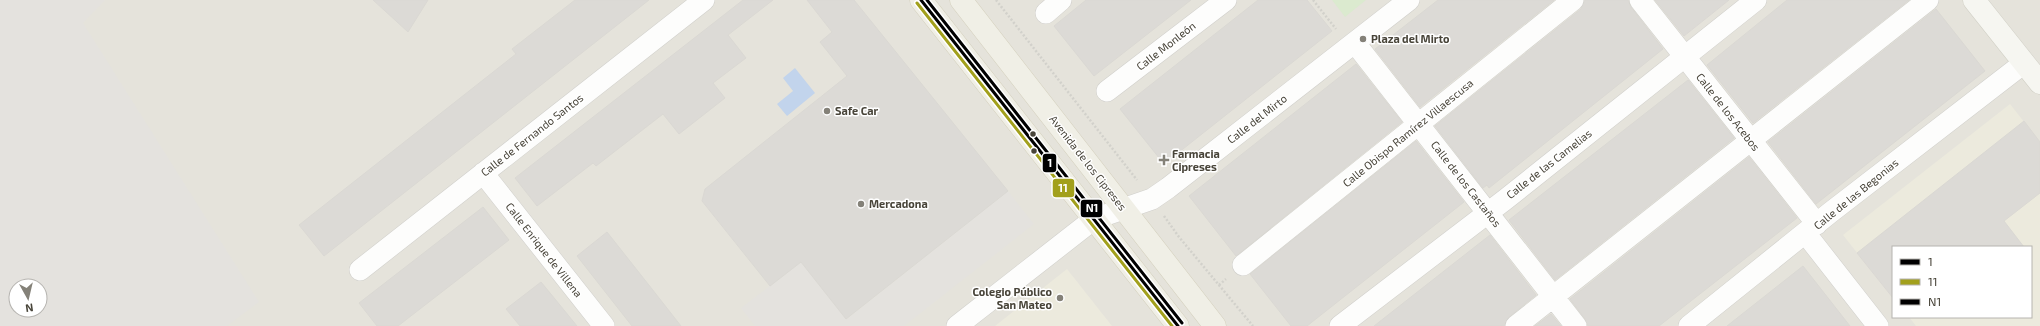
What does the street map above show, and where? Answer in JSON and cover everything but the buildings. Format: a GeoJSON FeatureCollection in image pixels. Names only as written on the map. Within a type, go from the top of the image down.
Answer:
{"type":"FeatureCollection","features":[{"type":"Feature","properties":{"kind":"main road"},"geometry":{"type":"LineString","coordinates":[[921,0],[1178,326]]}},
{"type":"Feature","properties":{"kind":"main road","name":"Avenida de los Cipreses"},"geometry":{"type":"LineString","coordinates":[[961,0],[1215,326]]}},
{"type":"Feature","properties":{"kind":"main road"},"geometry":{"type":"LineString","coordinates":[[1974,0],[2040,83]]}},
{"type":"Feature","properties":{"kind":"street","name":"Calle de Fernando Santos"},"geometry":{"type":"LineString","coordinates":[[360,270],[704,0]]}},
{"type":"Feature","properties":{"kind":"street","name":"Calle Monleón"},"geometry":{"type":"LineString","coordinates":[[1107,91],[1226,0]]}},
{"type":"Feature","properties":{"kind":"street","name":"Calle del Mirto"},"geometry":{"type":"LineString","coordinates":[[1094,219],[1124,210],[1152,199],[1168,188],[1409,0]]}},
{"type":"Feature","properties":{"kind":"street","name":"Calle Obispo Ramírez Villaescusa"},"geometry":{"type":"LineString","coordinates":[[1243,265],[1573,0]]}},
{"type":"Feature","properties":{"kind":"street","name":"Calle de los Acebos"},"geometry":{"type":"LineString","coordinates":[[1640,0],[1751,140],[1878,326]]}},
{"type":"Feature","properties":{"kind":"street","name":"Calle de las Camelias"},"geometry":{"type":"LineString","coordinates":[[1340,326],[1487,212],[1506,199],[1756,0]]}},
{"type":"Feature","properties":{"kind":"street"},"geometry":{"type":"LineString","coordinates":[[1516,326],[1928,0]]}},
{"type":"Feature","properties":{"kind":"street","name":"Calle de los Castaños"},"geometry":{"type":"LineString","coordinates":[[1355,43],[1576,326]]}},
{"type":"Feature","properties":{"kind":"street","name":"Calle de las Begonias"},"geometry":{"type":"LineString","coordinates":[[1689,326],[2024,63]]}},
{"type":"Feature","properties":{"kind":"street","name":"Calle Enrique de Villena"},"geometry":{"type":"LineString","coordinates":[[484,173],[604,326]]}},
{"type":"Feature","properties":{"kind":"street"},"geometry":{"type":"LineString","coordinates":[[957,326],[1094,219]]}},
{"type":"Feature","properties":{"kind":"path"},"geometry":{"type":"LineString","coordinates":[[996,0],[1152,199],[1179,237],[1254,326]]}},
{"type":"Feature","properties":{"kind":"path"},"geometry":{"type":"LineString","coordinates":[[1313,0],[1337,31]]}},
{"type":"Feature","properties":{"kind":"shaded area"},"geometry":{"type":"Polygon","coordinates":[[[0,0],[2040,0],[2040,326],[0,326],[0,0]]]}},
{"type":"Feature","properties":{"kind":"shaded area"},"geometry":{"type":"Polygon","coordinates":[[[0,0],[105,0],[83,23],[259,302],[227,326],[0,326],[0,0]]]}},
{"type":"Feature","properties":{"kind":"shaded area"},"geometry":{"type":"Polygon","coordinates":[[[2010,104],[2040,142],[2040,326],[1916,326],[1910,318],[2032,318],[2032,246],[1892,246],[1892,297],[1843,235],[2010,104]]]}},
{"type":"Feature","properties":{"kind":"shaded area"},"geometry":{"type":"Polygon","coordinates":[[[1008,191],[1034,224],[904,326],[755,326],[741,308],[801,262],[847,319],[1008,191]]]}},
{"type":"Feature","properties":{"kind":"shaded area","name":"Colegio Público San Mateo"},"geometry":{"type":"Polygon","coordinates":[[[1067,269],[1112,326],[995,326],[1067,269]]]}},
{"type":"Feature","properties":{"kind":"green space"},"geometry":{"type":"Polygon","coordinates":[[[1332,0],[1366,0],[1345,17],[1332,0]]]}},
{"type":"Feature","properties":{"kind":"water"},"geometry":{"type":"Polygon","coordinates":[[[795,68],[815,93],[787,116],[777,104],[793,91],[783,78],[795,68]]]}},
{"type":"Feature","properties":{"kind":"transit line","name":"1"},"geometry":{"type":"LineString","coordinates":[[921,0],[1178,326]]}},
{"type":"Feature","properties":{"kind":"transit line","name":"N1"},"geometry":{"type":"LineString","coordinates":[[927,0],[1182,323]]}},
{"type":"Feature","properties":{"kind":"transit line","name":"11"},"geometry":{"type":"LineString","coordinates":[[917,3],[1172,326]]}},
{"type":"Feature","properties":{"kind":"place","name":"Plaza del Mirto"},"geometry":{"type":"Point","coordinates":[1363,39]}},
{"type":"Feature","properties":{"kind":"place","name":"Safe Car"},"geometry":{"type":"Point","coordinates":[827,111]}},
{"type":"Feature","properties":{"kind":"place","name":"Farmacia Cipreses"},"geometry":{"type":"Point","coordinates":[1164,160]}},
{"type":"Feature","properties":{"kind":"place","name":"Mercadona"},"geometry":{"type":"Point","coordinates":[861,204]}},
{"type":"Feature","properties":{"kind":"place","name":"Colegio Público San Mateo"},"geometry":{"type":"Point","coordinates":[1060,298]}}]}
